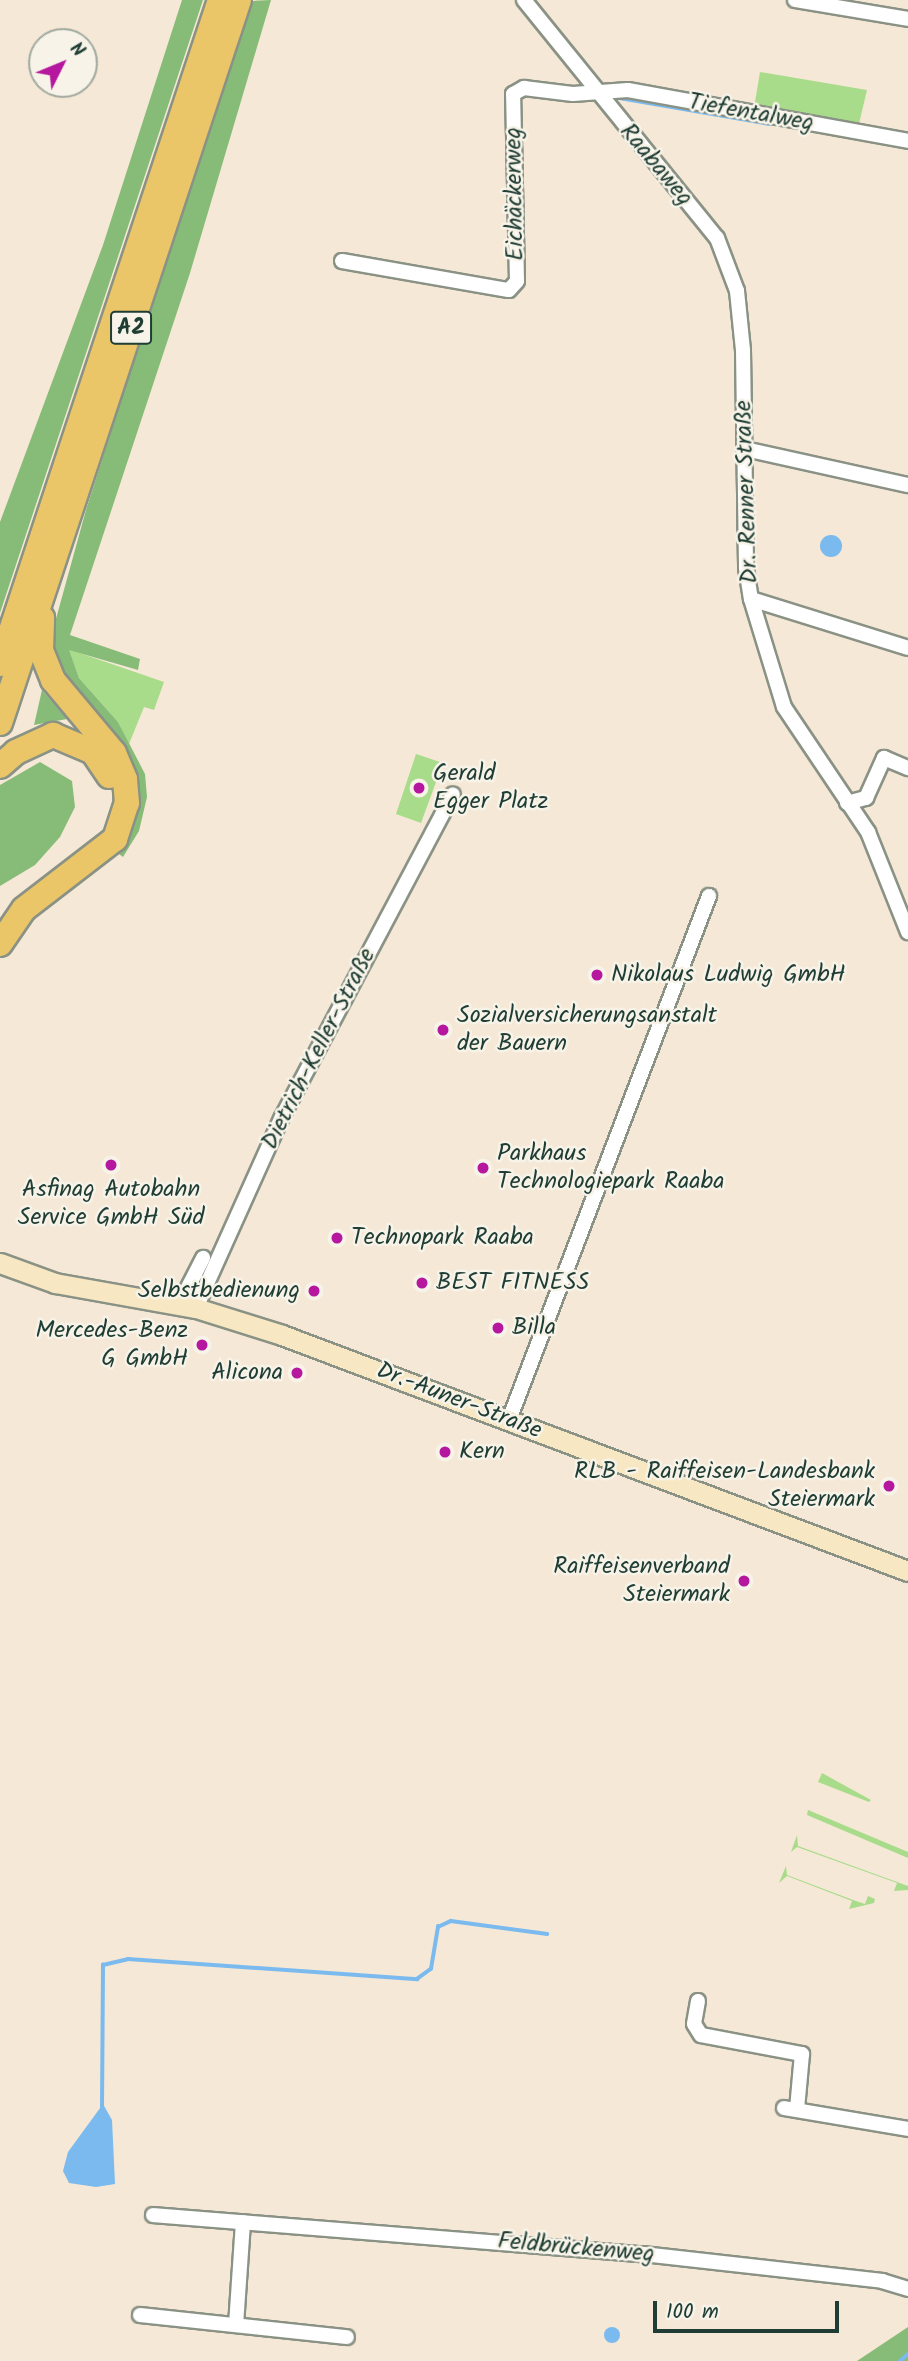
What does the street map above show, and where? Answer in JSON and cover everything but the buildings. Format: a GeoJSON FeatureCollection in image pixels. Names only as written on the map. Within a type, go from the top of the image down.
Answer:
{"type":"FeatureCollection","features":[{"type":"Feature","properties":{"kind":"highway","name":"A2"},"geometry":{"type":"LineString","coordinates":[[0,664],[220,0]]}},
{"type":"Feature","properties":{"kind":"highway","name":"A2"},"geometry":{"type":"LineString","coordinates":[[0,723],[239,0]]}},
{"type":"Feature","properties":{"kind":"highway"},"geometry":{"type":"LineString","coordinates":[[0,944],[24,909],[115,839],[127,803],[125,779],[114,753],[62,696],[47,666],[41,650],[41,601]]}},
{"type":"Feature","properties":{"kind":"highway"},"geometry":{"type":"LineString","coordinates":[[0,766],[41,738],[65,737],[93,752],[104,765],[114,803],[90,844],[23,891],[0,914]]}},
{"type":"Feature","properties":{"kind":"main road","name":"Dr.-Auner-Straße"},"geometry":{"type":"LineString","coordinates":[[0,1263],[55,1283],[187,1306],[305,1343],[908,1571]]}},
{"type":"Feature","properties":{"kind":"street","name":"Raabaweg"},"geometry":{"type":"LineString","coordinates":[[524,0],[594,92],[717,238],[737,291],[743,350]]}},
{"type":"Feature","properties":{"kind":"street"},"geometry":{"type":"LineString","coordinates":[[795,0],[908,19]]}},
{"type":"Feature","properties":{"kind":"street","name":"Eichäckerweg"},"geometry":{"type":"LineString","coordinates":[[342,261],[509,290],[517,281],[513,94],[524,88],[573,94],[594,92]]}},
{"type":"Feature","properties":{"kind":"street","name":"Tiefentalweg"},"geometry":{"type":"LineString","coordinates":[[594,92],[628,90],[908,141]]}},
{"type":"Feature","properties":{"kind":"street","name":"Dr. Renner Straße"},"geometry":{"type":"LineString","coordinates":[[743,350],[746,568],[751,599],[784,706],[868,832],[908,932]]}},
{"type":"Feature","properties":{"kind":"street"},"geometry":{"type":"LineString","coordinates":[[745,449],[908,485]]}},
{"type":"Feature","properties":{"kind":"street"},"geometry":{"type":"LineString","coordinates":[[751,599],[908,648]]}},
{"type":"Feature","properties":{"kind":"street"},"geometry":{"type":"LineString","coordinates":[[847,803],[866,798],[884,758],[908,768]]}},
{"type":"Feature","properties":{"kind":"street","name":"Dietrich-Keller-Straße"},"geometry":{"type":"LineString","coordinates":[[187,1306],[282,1117],[453,794]]}},
{"type":"Feature","properties":{"kind":"street"},"geometry":{"type":"LineString","coordinates":[[509,1420],[709,895]]}},
{"type":"Feature","properties":{"kind":"street"},"geometry":{"type":"LineString","coordinates":[[187,1306],[203,1258]]}},
{"type":"Feature","properties":{"kind":"street"},"geometry":{"type":"LineString","coordinates":[[698,2001],[695,2024],[701,2035],[803,2053],[790,2109],[908,2129]]}},
{"type":"Feature","properties":{"kind":"street","name":"Feldbrückenweg"},"geometry":{"type":"LineString","coordinates":[[153,2215],[643,2253],[882,2281],[908,2289]]}},
{"type":"Feature","properties":{"kind":"street"},"geometry":{"type":"LineString","coordinates":[[236,2325],[243,2222]]}},
{"type":"Feature","properties":{"kind":"street"},"geometry":{"type":"LineString","coordinates":[[140,2315],[347,2337]]}},
{"type":"Feature","properties":{"kind":"green space"},"geometry":{"type":"Polygon","coordinates":[[[182,0],[203,0],[0,613],[0,522],[103,245],[182,0]]]}},
{"type":"Feature","properties":{"kind":"green space"},"geometry":{"type":"Polygon","coordinates":[[[271,0],[190,273],[70,635],[140,659],[138,670],[69,650],[79,678],[118,722],[145,774],[147,797],[139,831],[123,857],[115,851],[133,807],[65,681],[54,653],[54,626],[86,510],[249,1],[271,0]]]}},
{"type":"Feature","properties":{"kind":"green space"},"geometry":{"type":"Polygon","coordinates":[[[760,72],[867,90],[858,128],[754,108],[760,72]]]}},
{"type":"Feature","properties":{"kind":"green space"},"geometry":{"type":"Polygon","coordinates":[[[68,649],[164,682],[154,710],[144,707],[129,744],[118,722],[79,678],[68,649]]]}},
{"type":"Feature","properties":{"kind":"green space"},"geometry":{"type":"Polygon","coordinates":[[[42,690],[67,719],[34,725],[42,690]]]}},
{"type":"Feature","properties":{"kind":"green space","name":"Gerald Egger Platz"},"geometry":{"type":"Polygon","coordinates":[[[416,754],[443,763],[421,823],[396,814],[416,754]]]}},
{"type":"Feature","properties":{"kind":"green space"},"geometry":{"type":"Polygon","coordinates":[[[40,762],[72,781],[75,807],[60,837],[35,865],[0,886],[0,785],[40,762]]]}},
{"type":"Feature","properties":{"kind":"green space"},"geometry":{"type":"Polygon","coordinates":[[[822,1773],[871,1800],[869,1802],[818,1782],[822,1773]]]}},
{"type":"Feature","properties":{"kind":"green space"},"geometry":{"type":"Polygon","coordinates":[[[808,1810],[908,1852],[908,1858],[807,1815],[808,1810]]]}},
{"type":"Feature","properties":{"kind":"green space"},"geometry":{"type":"Polygon","coordinates":[[[797,1835],[798,1846],[908,1886],[908,1890],[894,1891],[897,1883],[797,1847],[791,1852],[797,1835]]]}},
{"type":"Feature","properties":{"kind":"green space"},"geometry":{"type":"Polygon","coordinates":[[[786,1866],[787,1875],[865,1904],[868,1896],[875,1899],[874,1903],[849,1909],[852,1901],[787,1876],[779,1883],[786,1866]]]}},
{"type":"Feature","properties":{"kind":"green space"},"geometry":{"type":"Polygon","coordinates":[[[908,2327],[908,2361],[857,2361],[908,2327]]]}},
{"type":"Feature","properties":{"kind":"water"},"geometry":{"type":"Polygon","coordinates":[[[831,535],[841,542],[842,546],[835,556],[831,557],[821,550],[820,546],[827,536],[831,535]]]}},
{"type":"Feature","properties":{"kind":"water"},"geometry":{"type":"Polygon","coordinates":[[[103,2104],[112,2120],[115,2184],[96,2187],[69,2183],[63,2171],[68,2152],[103,2104]]]}},
{"type":"Feature","properties":{"kind":"water"},"geometry":{"type":"Polygon","coordinates":[[[612,2327],[618,2329],[618,2341],[612,2343],[606,2341],[604,2335],[606,2329],[612,2327]]]}},
{"type":"Feature","properties":{"kind":"waterway"},"geometry":{"type":"LineString","coordinates":[[614,97],[770,124]]}},
{"type":"Feature","properties":{"kind":"waterway"},"geometry":{"type":"LineString","coordinates":[[798,128],[827,133]]}},
{"type":"Feature","properties":{"kind":"waterway"},"geometry":{"type":"LineString","coordinates":[[102,2109],[103,1965],[128,1959],[417,1979],[431,1969],[438,1927],[451,1921],[547,1934]]}},
{"type":"Feature","properties":{"kind":"waterway"},"geometry":{"type":"LineString","coordinates":[[900,2361],[908,2354]]}},
{"type":"Feature","properties":{"kind":"place","name":"Gerald Egger Platz"},"geometry":{"type":"Point","coordinates":[419,788]}},
{"type":"Feature","properties":{"kind":"place","name":"Nikolaus Ludwig GmbH"},"geometry":{"type":"Point","coordinates":[597,975]}},
{"type":"Feature","properties":{"kind":"place","name":"Sozialversicherungsanstalt der Bauern"},"geometry":{"type":"Point","coordinates":[443,1030]}},
{"type":"Feature","properties":{"kind":"place","name":"Asfinag Autobahn Service GmbH Süd"},"geometry":{"type":"Point","coordinates":[111,1165]}},
{"type":"Feature","properties":{"kind":"place","name":"Parkhaus Technologiepark Raaba"},"geometry":{"type":"Point","coordinates":[483,1168]}},
{"type":"Feature","properties":{"kind":"place","name":"Technopark Raaba"},"geometry":{"type":"Point","coordinates":[337,1238]}},
{"type":"Feature","properties":{"kind":"place","name":"BEST FITNESS"},"geometry":{"type":"Point","coordinates":[422,1283]}},
{"type":"Feature","properties":{"kind":"place","name":"Selbstbedienung"},"geometry":{"type":"Point","coordinates":[314,1291]}},
{"type":"Feature","properties":{"kind":"place","name":"Billa"},"geometry":{"type":"Point","coordinates":[498,1328]}},
{"type":"Feature","properties":{"kind":"place","name":"Mercedes-Benz G GmbH"},"geometry":{"type":"Point","coordinates":[202,1345]}},
{"type":"Feature","properties":{"kind":"place","name":"Alicona"},"geometry":{"type":"Point","coordinates":[297,1373]}},
{"type":"Feature","properties":{"kind":"place","name":"Kern"},"geometry":{"type":"Point","coordinates":[445,1452]}},
{"type":"Feature","properties":{"kind":"place","name":"RLB - Raiffeisen-Landesbank Steiermark"},"geometry":{"type":"Point","coordinates":[889,1486]}},
{"type":"Feature","properties":{"kind":"place","name":"Raiffeisenverband Steiermark"},"geometry":{"type":"Point","coordinates":[744,1581]}}]}
